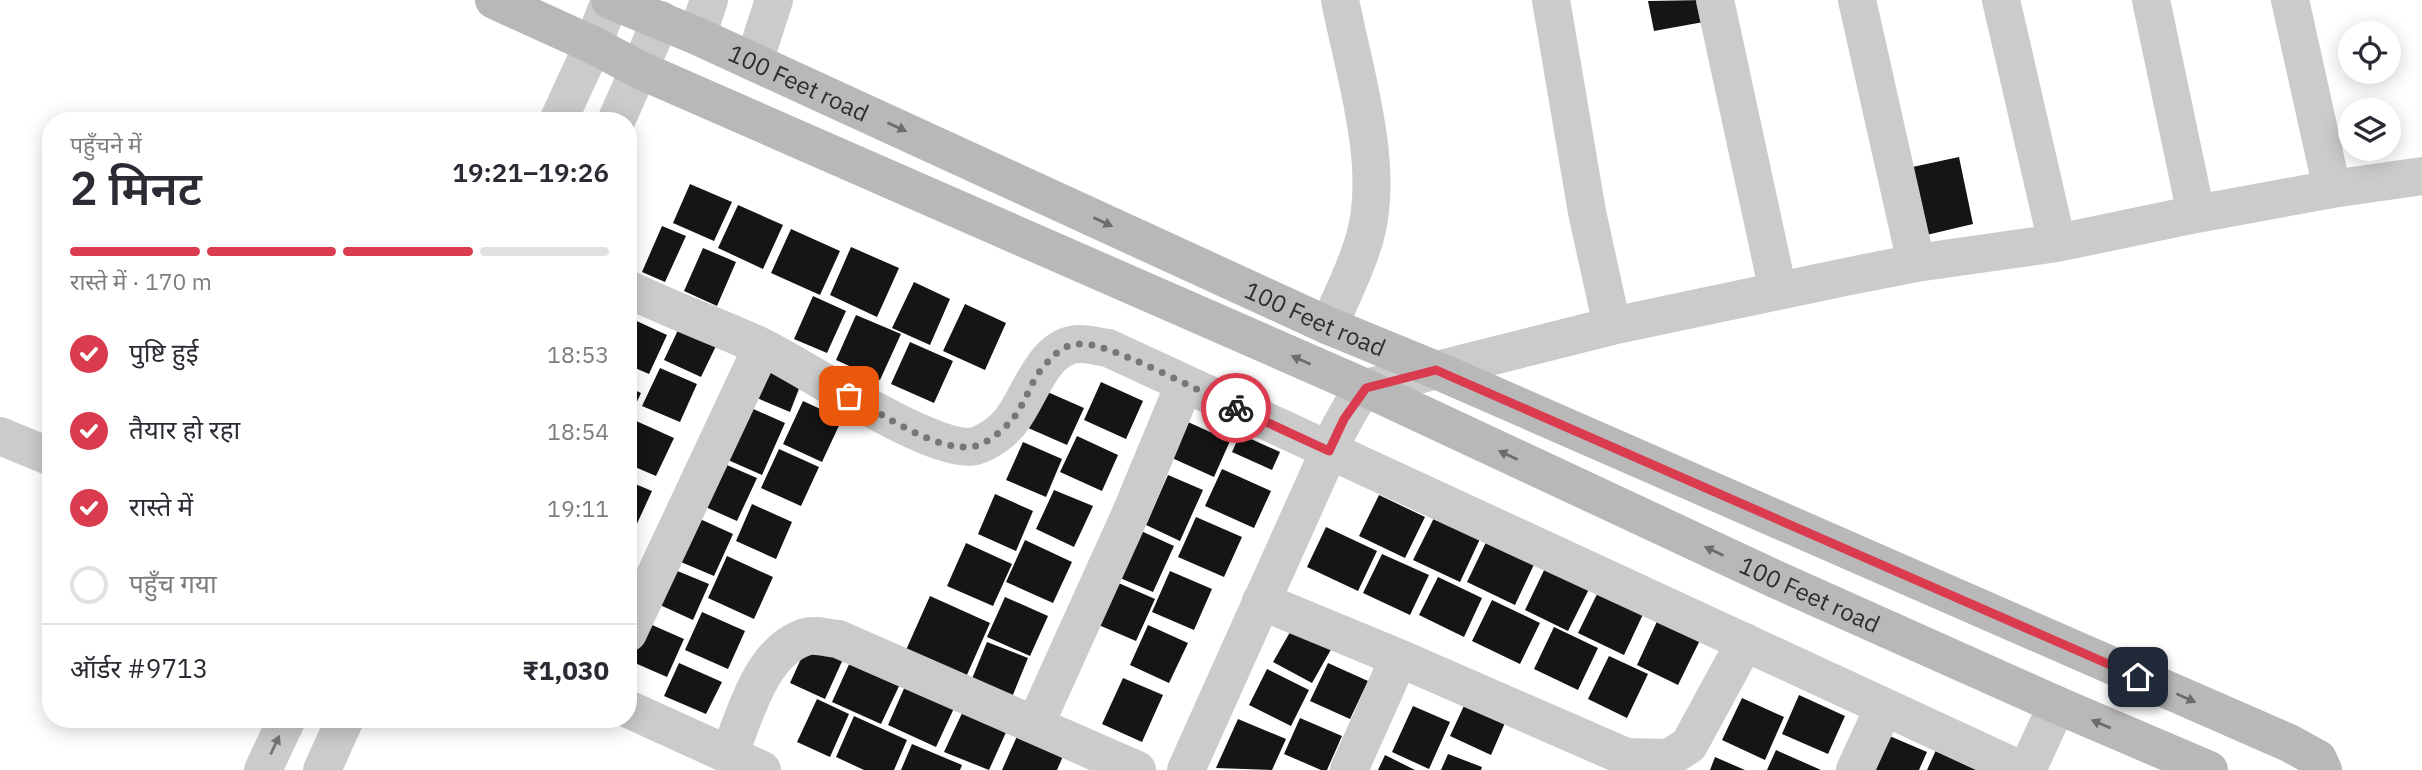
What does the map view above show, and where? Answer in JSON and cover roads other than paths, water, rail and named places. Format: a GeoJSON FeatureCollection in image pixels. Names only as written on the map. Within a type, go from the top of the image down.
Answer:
{"type":"FeatureCollection","features":[{"type":"Feature","properties":{"kind":"street","name":"100 Feet road"},"geometry":{"type":"LineString","coordinates":[[494,0],[593,45],[640,70],[1366,388],[1775,579],[2208,770]]}},
{"type":"Feature","properties":{"kind":"street","name":"100 Feet road"},"geometry":{"type":"LineString","coordinates":[[610,0],[697,36],[1329,326],[1436,370],[2289,743],[2328,766]]}},
{"type":"Feature","properties":{"kind":"street"},"geometry":{"type":"LineString","coordinates":[[562,112],[610,0]]}},
{"type":"Feature","properties":{"kind":"street"},"geometry":{"type":"LineString","coordinates":[[697,36],[709,0]]}},
{"type":"Feature","properties":{"kind":"street"},"geometry":{"type":"LineString","coordinates":[[754,62],[774,0]]}},
{"type":"Feature","properties":{"kind":"street"},"geometry":{"type":"LineString","coordinates":[[1329,326],[1365,237],[1370,208],[1371,150],[1340,0]]}},
{"type":"Feature","properties":{"kind":"street"},"geometry":{"type":"LineString","coordinates":[[1551,0],[1587,212],[1612,326]]}},
{"type":"Feature","properties":{"kind":"street"},"geometry":{"type":"LineString","coordinates":[[1715,0],[1778,291]]}},
{"type":"Feature","properties":{"kind":"street"},"geometry":{"type":"LineString","coordinates":[[1857,0],[1916,263]]}},
{"type":"Feature","properties":{"kind":"street"},"geometry":{"type":"LineString","coordinates":[[2001,0],[2057,243]]}},
{"type":"Feature","properties":{"kind":"street"},"geometry":{"type":"LineString","coordinates":[[2151,0],[2196,214]]}},
{"type":"Feature","properties":{"kind":"street"},"geometry":{"type":"LineString","coordinates":[[2290,0],[2332,189]]}},
{"type":"Feature","properties":{"kind":"street"},"geometry":{"type":"LineString","coordinates":[[620,112],[661,20]]}},
{"type":"Feature","properties":{"kind":"street"},"geometry":{"type":"LineString","coordinates":[[1186,770],[1344,419],[1366,388],[1612,326],[1916,263],[2057,243],[2332,189],[2422,176]]}},
{"type":"Feature","properties":{"kind":"street"},"geometry":{"type":"LineString","coordinates":[[637,293],[762,347],[915,432],[947,444],[972,447],[991,439],[1012,420],[1039,372],[1058,350],[1080,343],[1108,348],[2021,770]]}},
{"type":"Feature","properties":{"kind":"street"},"geometry":{"type":"LineString","coordinates":[[637,614],[762,347]]}},
{"type":"Feature","properties":{"kind":"street"},"geometry":{"type":"LineString","coordinates":[[1035,725],[1130,516],[1184,385]]}},
{"type":"Feature","properties":{"kind":"street"},"geometry":{"type":"LineString","coordinates":[[0,436],[42,453]]}},
{"type":"Feature","properties":{"kind":"street"},"geometry":{"type":"LineString","coordinates":[[1261,601],[1626,757],[1669,758],[1689,745],[1745,642]]}},
{"type":"Feature","properties":{"kind":"street"},"geometry":{"type":"LineString","coordinates":[[637,713],[746,762],[764,670],[785,649],[806,636],[838,639],[1137,770]]}},
{"type":"Feature","properties":{"kind":"street"},"geometry":{"type":"LineString","coordinates":[[1349,770],[1399,658]]}},
{"type":"Feature","properties":{"kind":"street"},"geometry":{"type":"LineString","coordinates":[[2027,770],[2057,705]]}},
{"type":"Feature","properties":{"kind":"street"},"geometry":{"type":"LineString","coordinates":[[1855,770],[1884,707]]}},
{"type":"Feature","properties":{"kind":"street"},"geometry":{"type":"LineString","coordinates":[[263,770],[283,728]]}},
{"type":"Feature","properties":{"kind":"street"},"geometry":{"type":"LineString","coordinates":[[322,770],[341,728]]}}]}
